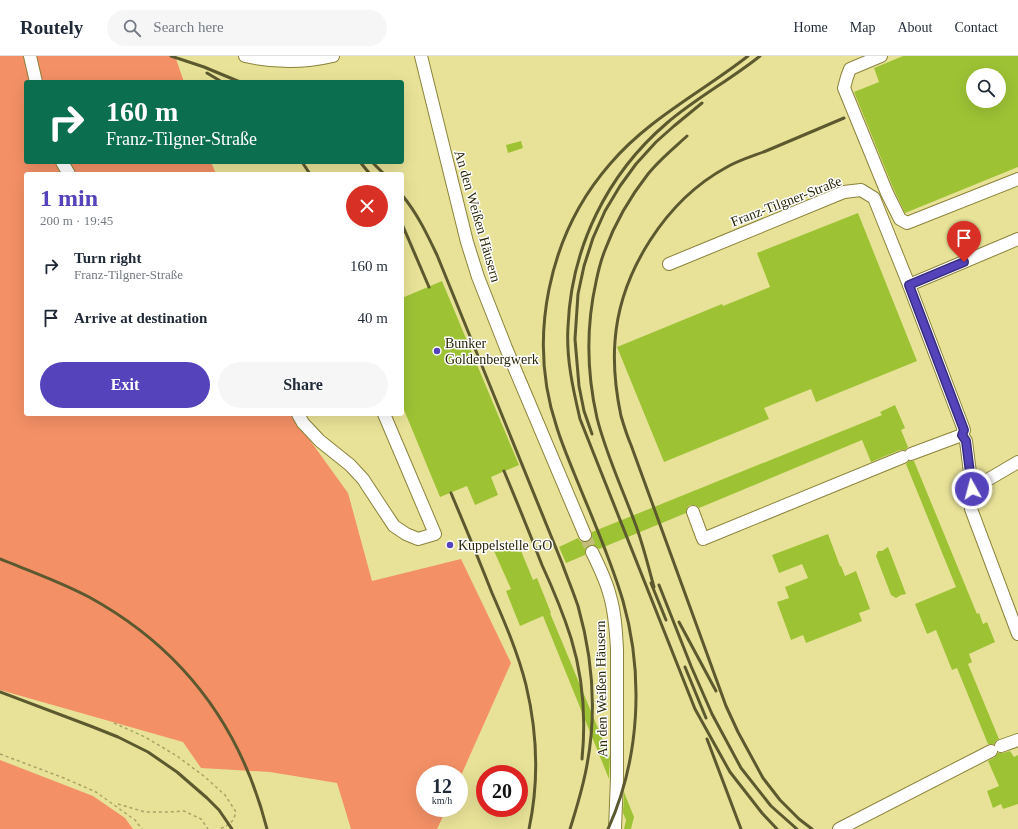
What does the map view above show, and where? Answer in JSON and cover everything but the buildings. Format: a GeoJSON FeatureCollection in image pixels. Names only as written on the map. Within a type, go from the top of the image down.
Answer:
{"type":"FeatureCollection","features":[{"type":"Feature","properties":{"kind":"street"},"geometry":{"type":"LineString","coordinates":[[30,56],[36,80]]}},
{"type":"Feature","properties":{"kind":"street"},"geometry":{"type":"LineString","coordinates":[[245,56],[270,61],[293,62],[333,56]]}},
{"type":"Feature","properties":{"kind":"street","name":"An den Weißen Häusern"},"geometry":{"type":"LineString","coordinates":[[421,56],[467,242],[478,277],[506,348],[585,535]]}},
{"type":"Feature","properties":{"kind":"street"},"geometry":{"type":"LineString","coordinates":[[881,56],[850,68],[844,88],[887,193],[900,219],[907,223],[1018,179]]}},
{"type":"Feature","properties":{"kind":"street","name":"Franz-Tilgner-Straße"},"geometry":{"type":"LineString","coordinates":[[669,264],[844,192],[861,190],[874,198],[964,430],[962,435],[966,441],[972,489],[971,509],[1014,610],[1018,634]]}},
{"type":"Feature","properties":{"kind":"street"},"geometry":{"type":"LineString","coordinates":[[909,285],[1018,239]]}},
{"type":"Feature","properties":{"kind":"street"},"geometry":{"type":"LineString","coordinates":[[299,416],[303,423],[320,441],[350,465],[363,479],[394,526],[406,534],[418,539],[435,534],[385,416]]}},
{"type":"Feature","properties":{"kind":"street"},"geometry":{"type":"LineString","coordinates":[[693,512],[703,539],[962,435]]}},
{"type":"Feature","properties":{"kind":"street"},"geometry":{"type":"LineString","coordinates":[[972,489],[1018,462]]}},
{"type":"Feature","properties":{"kind":"street","name":"An den Weißen Häusern"},"geometry":{"type":"LineString","coordinates":[[592,552],[610,594],[617,632],[617,770],[615,829]]}},
{"type":"Feature","properties":{"kind":"street"},"geometry":{"type":"LineString","coordinates":[[839,829],[996,748],[1018,740]]}},
{"type":"Feature","properties":{"kind":"path"},"geometry":{"type":"LineString","coordinates":[[114,723],[177,756],[205,777],[225,795],[236,812],[234,819],[220,829]]}},
{"type":"Feature","properties":{"kind":"path"},"geometry":{"type":"LineString","coordinates":[[0,754],[64,778],[96,792],[135,820],[142,829]]}},
{"type":"Feature","properties":{"kind":"path"},"geometry":{"type":"LineString","coordinates":[[118,804],[145,812],[184,811],[201,819],[208,829]]}},
{"type":"Feature","properties":{"kind":"shaded area"},"geometry":{"type":"Polygon","coordinates":[[[0,56],[175,56],[183,80],[24,80],[24,164],[212,164],[215,172],[24,172],[24,416],[292,416],[348,493],[372,581],[461,559],[511,663],[466,765],[416,765],[416,817],[443,817],[437,829],[351,829],[337,783],[270,772],[201,768],[183,742],[0,690],[0,56]]]}},
{"type":"Feature","properties":{"kind":"shaded area"},"geometry":{"type":"Polygon","coordinates":[[[0,760],[93,796],[125,818],[133,829],[0,829],[0,760]]]}},
{"type":"Feature","properties":{"kind":"tunnel"},"geometry":{"type":"LineString","coordinates":[[585,535],[592,552]]}},
{"type":"Feature","properties":{"kind":"railway"},"geometry":{"type":"LineString","coordinates":[[171,56],[204,67],[235,80]]}},
{"type":"Feature","properties":{"kind":"railway"},"geometry":{"type":"LineString","coordinates":[[608,829],[619,802],[627,774],[632,746],[636,687],[634,658],[630,629],[618,585],[561,440],[548,394],[544,359],[544,324],[549,289],[558,255],[571,223],[589,192],[610,164],[641,133],[748,56]]}},
{"type":"Feature","properties":{"kind":"railway"},"geometry":{"type":"LineString","coordinates":[[760,56],[667,123],[646,143],[627,165],[610,189],[596,214],[576,269],[568,327],[568,350],[580,419],[695,709],[730,772],[762,813],[777,829]]}},
{"type":"Feature","properties":{"kind":"railway"},"geometry":{"type":"LineString","coordinates":[[207,73],[219,80]]}},
{"type":"Feature","properties":{"kind":"railway"},"geometry":{"type":"LineString","coordinates":[[592,434],[584,411],[579,386],[575,339],[578,294],[584,266],[593,238],[605,211],[620,186],[636,164],[656,142],[702,103]]}},
{"type":"Feature","properties":{"kind":"railway"},"geometry":{"type":"LineString","coordinates":[[812,829],[799,819],[780,800],[763,778],[738,732],[726,706],[624,427],[616,388],[614,350],[619,315],[626,289],[637,264],[650,240],[666,218],[684,198],[705,181],[727,167],[844,118]]}},
{"type":"Feature","properties":{"kind":"railway"},"geometry":{"type":"LineString","coordinates":[[654,587],[638,531],[610,458],[597,418],[591,385],[589,333],[593,299],[601,262],[618,220],[629,201],[652,169],[687,136]]}},
{"type":"Feature","properties":{"kind":"railway"},"geometry":{"type":"LineString","coordinates":[[303,164],[309,172]]}},
{"type":"Feature","properties":{"kind":"railway"},"geometry":{"type":"LineString","coordinates":[[362,164],[368,172]]}},
{"type":"Feature","properties":{"kind":"railway"},"geometry":{"type":"LineString","coordinates":[[374,164],[382,172]]}},
{"type":"Feature","properties":{"kind":"railway"},"geometry":{"type":"LineString","coordinates":[[404,198],[417,216],[437,255],[578,606],[590,667],[592,688],[592,729],[586,770],[570,829]]}},
{"type":"Feature","properties":{"kind":"railway"},"geometry":{"type":"LineString","coordinates":[[404,229],[429,287]]}},
{"type":"Feature","properties":{"kind":"railway"},"geometry":{"type":"LineString","coordinates":[[504,471],[554,592],[571,638],[581,683],[584,729],[582,759]]}},
{"type":"Feature","properties":{"kind":"railway"},"geometry":{"type":"LineString","coordinates":[[451,493],[511,638],[530,702],[533,720],[535,775],[529,829]]}},
{"type":"Feature","properties":{"kind":"railway"},"geometry":{"type":"LineString","coordinates":[[0,559],[89,597],[122,617],[152,640],[179,666],[203,694],[224,724],[241,757],[256,792],[267,829]]}},
{"type":"Feature","properties":{"kind":"railway"},"geometry":{"type":"LineString","coordinates":[[651,583],[666,620]]}},
{"type":"Feature","properties":{"kind":"railway"},"geometry":{"type":"LineString","coordinates":[[659,585],[712,714],[741,768],[771,806],[797,829]]}},
{"type":"Feature","properties":{"kind":"railway"},"geometry":{"type":"LineString","coordinates":[[679,622],[716,691]]}},
{"type":"Feature","properties":{"kind":"railway"},"geometry":{"type":"LineString","coordinates":[[685,667],[706,718]]}},
{"type":"Feature","properties":{"kind":"railway"},"geometry":{"type":"LineString","coordinates":[[0,692],[118,737],[148,752],[177,772],[207,798],[219,810],[232,829]]}},
{"type":"Feature","properties":{"kind":"railway"},"geometry":{"type":"LineString","coordinates":[[707,739],[741,829]]}},
{"type":"Feature","properties":{"kind":"place","name":"Bunker Goldenbergwerk"},"geometry":{"type":"Point","coordinates":[437,351]}},
{"type":"Feature","properties":{"kind":"place","name":"Kuppelstelle GO"},"geometry":{"type":"Point","coordinates":[450,545]}},
{"type":"Feature","properties":{"kind":"route"},"geometry":{"type":"LineString","coordinates":[[964,262],[909,285],[964,430],[962,435],[966,441],[972,489]]}}]}
